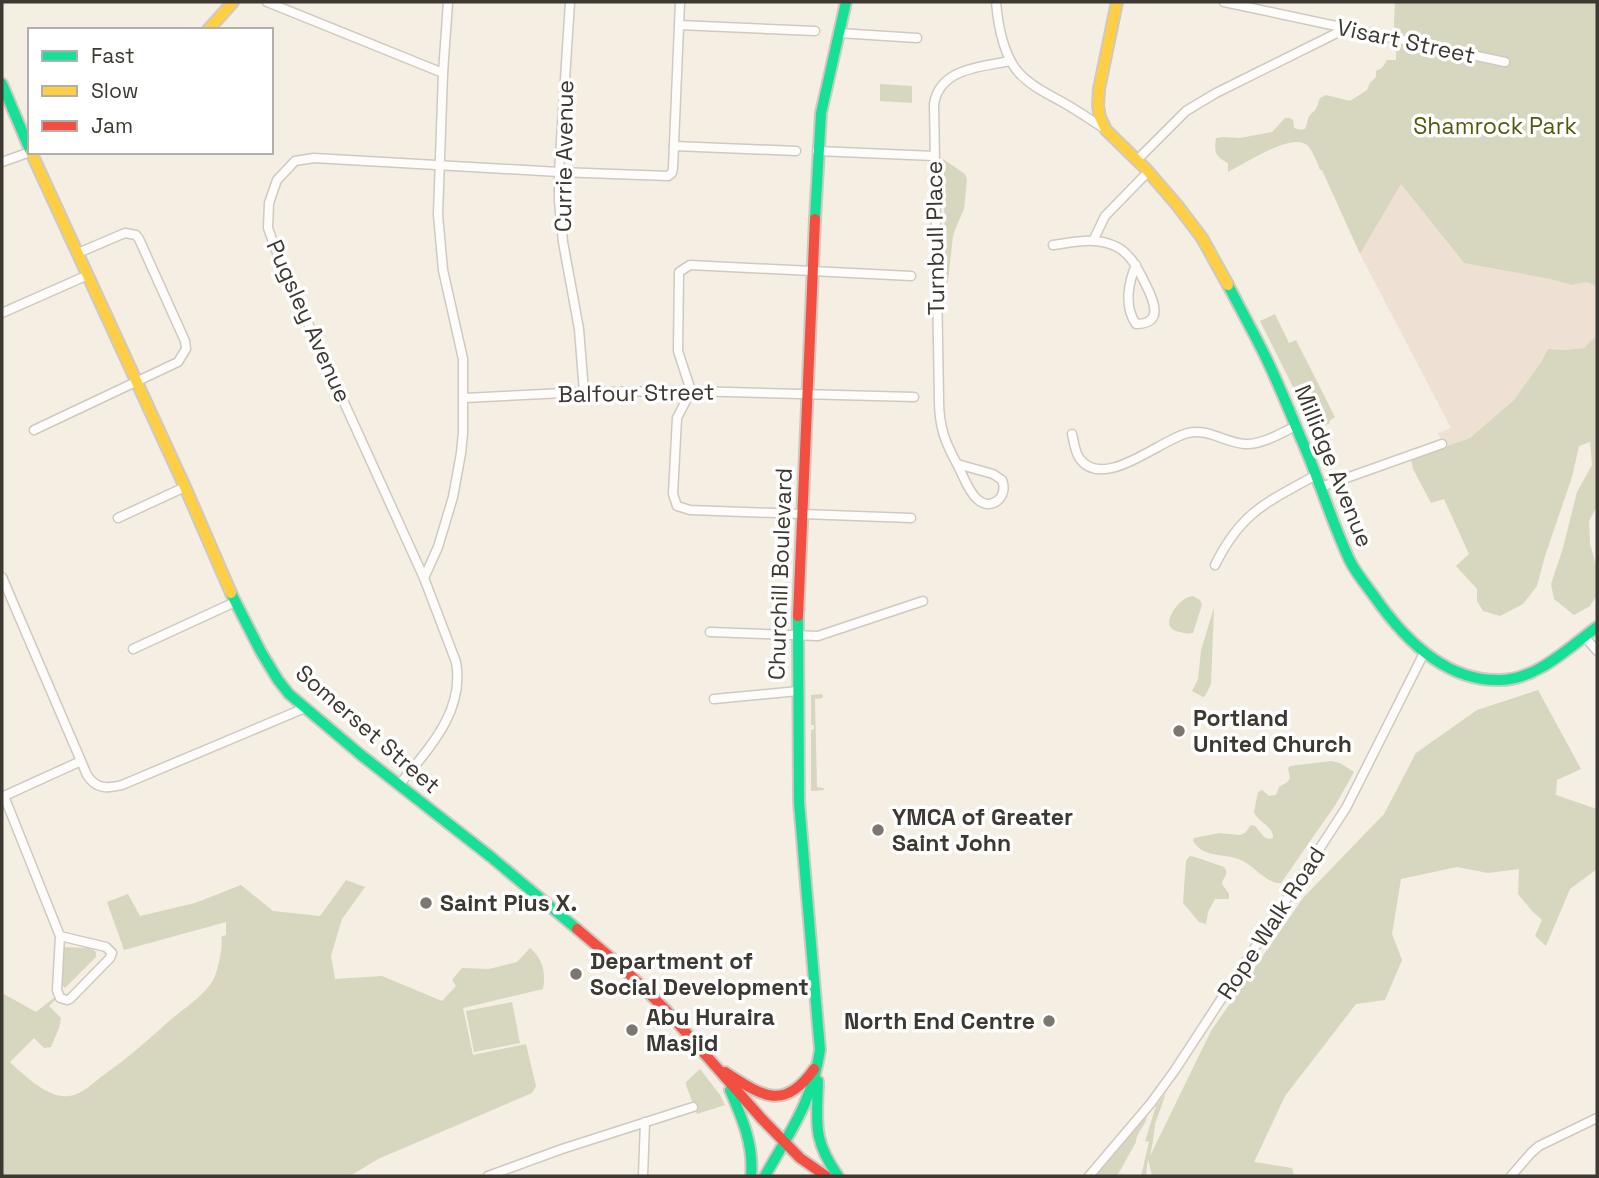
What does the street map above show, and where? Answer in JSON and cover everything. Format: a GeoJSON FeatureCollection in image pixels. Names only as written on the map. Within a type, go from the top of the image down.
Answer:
{"type":"FeatureCollection","features":[{"type":"Feature","properties":{"kind":"street"},"geometry":{"type":"LineString","coordinates":[[210,28],[233,2]]}},
{"type":"Feature","properties":{"kind":"street"},"geometry":{"type":"LineString","coordinates":[[267,2],[443,73]]}},
{"type":"Feature","properties":{"kind":"street"},"geometry":{"type":"LineString","coordinates":[[424,578],[438,547],[453,497],[461,453],[464,398],[463,359],[440,252],[438,192],[449,2]]}},
{"type":"Feature","properties":{"kind":"street","name":"Currie Avenue"},"geometry":{"type":"LineString","coordinates":[[570,2],[559,201],[563,242],[579,329],[584,392]]}},
{"type":"Feature","properties":{"kind":"street"},"geometry":{"type":"LineString","coordinates":[[680,2],[674,146],[796,152]]}},
{"type":"Feature","properties":{"kind":"street","name":"Churchill Boulevard"},"geometry":{"type":"LineString","coordinates":[[765,1176],[807,1102],[816,1077],[820,1050],[799,802],[797,635],[817,152],[821,113],[846,2]]}},
{"type":"Feature","properties":{"kind":"street"},"geometry":{"type":"LineString","coordinates":[[996,2],[1001,34],[1010,61],[1018,72],[1106,130]]}},
{"type":"Feature","properties":{"kind":"street"},"geometry":{"type":"LineString","coordinates":[[1106,130],[1100,117],[1098,98],[1117,2]]}},
{"type":"Feature","properties":{"kind":"street","name":"Visart Street"},"geometry":{"type":"LineString","coordinates":[[1224,2],[1505,62]]}},
{"type":"Feature","properties":{"kind":"street"},"geometry":{"type":"LineString","coordinates":[[679,25],[814,31]]}},
{"type":"Feature","properties":{"kind":"street"},"geometry":{"type":"LineString","coordinates":[[1137,160],[1180,115],[1195,105],[1348,28]]}},
{"type":"Feature","properties":{"kind":"street"},"geometry":{"type":"LineString","coordinates":[[839,33],[917,38]]}},
{"type":"Feature","properties":{"kind":"street","name":"Turnbull Place"},"geometry":{"type":"LineString","coordinates":[[957,464],[999,478],[1004,486],[1002,496],[993,503],[977,500],[971,492],[944,439],[939,416],[934,104],[940,85],[951,76],[1010,61]]}},
{"type":"Feature","properties":{"kind":"street","name":"Somerset Street"},"geometry":{"type":"LineString","coordinates":[[2,83],[28,146]]}},
{"type":"Feature","properties":{"kind":"street","name":"Millidge Avenue"},"geometry":{"type":"LineString","coordinates":[[1106,130],[1148,172],[1182,212],[1212,254],[1268,362],[1351,563],[1406,637],[1438,661],[1467,674],[1496,680],[1515,678],[1538,667],[1597,626]]}},
{"type":"Feature","properties":{"kind":"street","name":"Pugsley Avenue"},"geometry":{"type":"LineString","coordinates":[[399,785],[444,727],[457,687],[456,662],[424,578],[281,264],[268,228],[269,203],[277,180],[295,161],[314,158],[662,177],[670,175],[673,168],[674,146]]}},
{"type":"Feature","properties":{"kind":"street"},"geometry":{"type":"LineString","coordinates":[[2,162],[28,152]]}},
{"type":"Feature","properties":{"kind":"street"},"geometry":{"type":"LineString","coordinates":[[817,152],[934,156]]}},
{"type":"Feature","properties":{"kind":"street","name":"Somerset Street"},"geometry":{"type":"LineString","coordinates":[[31,154],[235,602],[273,673],[289,694],[623,968],[785,1143],[804,1161],[826,1176]]}},
{"type":"Feature","properties":{"kind":"street"},"geometry":{"type":"LineString","coordinates":[[1094,239],[1105,216],[1148,172]]}},
{"type":"Feature","properties":{"kind":"street"},"geometry":{"type":"LineString","coordinates":[[34,430],[177,362],[186,349],[185,341],[136,235],[125,233],[78,253]]}},
{"type":"Feature","properties":{"kind":"street"},"geometry":{"type":"LineString","coordinates":[[1053,245],[1094,239],[1119,247],[1136,265],[1154,303],[1154,317],[1144,324],[1136,324],[1130,316],[1129,289],[1136,265]]}},
{"type":"Feature","properties":{"kind":"street"},"geometry":{"type":"LineString","coordinates":[[911,276],[691,265],[679,272],[678,351],[691,391],[677,418],[673,494],[677,506],[690,510],[911,518]]}},
{"type":"Feature","properties":{"kind":"street"},"geometry":{"type":"LineString","coordinates":[[2,313],[88,275]]}},
{"type":"Feature","properties":{"kind":"street","name":"Balfour Street"},"geometry":{"type":"LineString","coordinates":[[464,398],[584,392],[691,391],[914,397]]}},
{"type":"Feature","properties":{"kind":"street"},"geometry":{"type":"LineString","coordinates":[[1072,434],[1078,458],[1095,469],[1107,469],[1129,462],[1185,433],[1206,432],[1248,444],[1296,426]]}},
{"type":"Feature","properties":{"kind":"street"},"geometry":{"type":"LineString","coordinates":[[1321,487],[1442,443]]}},
{"type":"Feature","properties":{"kind":"street"},"geometry":{"type":"LineString","coordinates":[[1215,565],[1236,528],[1254,511],[1316,475]]}},
{"type":"Feature","properties":{"kind":"street"},"geometry":{"type":"LineString","coordinates":[[118,518],[185,487]]}},
{"type":"Feature","properties":{"kind":"street"},"geometry":{"type":"LineString","coordinates":[[2,578],[87,775],[95,785],[104,788],[122,785],[305,708]]}},
{"type":"Feature","properties":{"kind":"street"},"geometry":{"type":"LineString","coordinates":[[710,632],[818,636],[923,601]]}},
{"type":"Feature","properties":{"kind":"street"},"geometry":{"type":"LineString","coordinates":[[133,649],[235,602]]}},
{"type":"Feature","properties":{"kind":"street"},"geometry":{"type":"LineString","coordinates":[[1584,636],[1597,651]]}},
{"type":"Feature","properties":{"kind":"street","name":"Rope Walk Road"},"geometry":{"type":"LineString","coordinates":[[1089,1176],[1175,1070],[1346,808],[1424,653]]}},
{"type":"Feature","properties":{"kind":"street"},"geometry":{"type":"LineString","coordinates":[[714,699],[798,691]]}},
{"type":"Feature","properties":{"kind":"street"},"geometry":{"type":"LineString","coordinates":[[60,936],[106,947],[112,953],[67,1000],[60,998],[57,990],[60,936],[3,796],[81,761]]}},
{"type":"Feature","properties":{"kind":"street"},"geometry":{"type":"LineString","coordinates":[[715,1066],[754,1091],[779,1096],[794,1091],[803,1084],[819,1061]]}},
{"type":"Feature","properties":{"kind":"street"},"geometry":{"type":"LineString","coordinates":[[819,1061],[820,1143],[838,1176]]}},
{"type":"Feature","properties":{"kind":"street"},"geometry":{"type":"LineString","coordinates":[[727,1081],[750,1140],[753,1160],[751,1176]]}},
{"type":"Feature","properties":{"kind":"street"},"geometry":{"type":"LineString","coordinates":[[488,1176],[693,1107]]}},
{"type":"Feature","properties":{"kind":"street"},"geometry":{"type":"LineString","coordinates":[[1511,1176],[1539,1146],[1597,1118]]}},
{"type":"Feature","properties":{"kind":"street"},"geometry":{"type":"LineString","coordinates":[[643,1176],[645,1122]]}},
{"type":"Feature","properties":{"kind":"shaded area"},"geometry":{"type":"Polygon","coordinates":[[[1401,184],[1464,263],[1571,285],[1587,282],[1597,287],[1597,335],[1584,348],[1548,349],[1514,400],[1470,439],[1444,448],[1438,433],[1451,428],[1360,254],[1401,184]]]}},
{"type":"Feature","properties":{"kind":"green space","name":"Shamrock Park"},"geometry":{"type":"Polygon","coordinates":[[[1395,2],[1597,2],[1597,287],[1587,282],[1571,285],[1464,263],[1401,184],[1360,254],[1322,170],[1309,147],[1300,142],[1280,146],[1228,172],[1228,163],[1216,154],[1216,138],[1240,138],[1272,132],[1285,118],[1293,120],[1294,128],[1303,130],[1320,98],[1326,95],[1350,101],[1367,90],[1376,77],[1376,71],[1382,68],[1387,60],[1396,60],[1393,46],[1395,2]]]}},
{"type":"Feature","properties":{"kind":"green space"},"geometry":{"type":"Polygon","coordinates":[[[880,84],[912,86],[912,103],[880,101],[880,84]]]}},
{"type":"Feature","properties":{"kind":"green space"},"geometry":{"type":"Polygon","coordinates":[[[943,159],[965,174],[967,180],[964,209],[953,236],[946,287],[943,159]]]}},
{"type":"Feature","properties":{"kind":"green space"},"geometry":{"type":"Polygon","coordinates":[[[1275,314],[1289,343],[1296,340],[1335,417],[1330,423],[1312,431],[1260,321],[1275,314]]]}},
{"type":"Feature","properties":{"kind":"green space"},"geometry":{"type":"Polygon","coordinates":[[[1597,335],[1597,506],[1589,521],[1590,544],[1597,569],[1597,595],[1590,606],[1574,615],[1554,599],[1551,584],[1577,492],[1592,465],[1590,442],[1579,446],[1572,477],[1537,586],[1523,604],[1500,616],[1483,611],[1477,601],[1477,589],[1456,566],[1469,554],[1444,499],[1431,503],[1413,469],[1411,459],[1470,438],[1514,400],[1548,349],[1584,348],[1597,335]]]}},
{"type":"Feature","properties":{"kind":"green space"},"geometry":{"type":"Polygon","coordinates":[[[1193,596],[1200,600],[1202,605],[1193,633],[1172,629],[1169,621],[1176,607],[1193,596]]]}},
{"type":"Feature","properties":{"kind":"green space"},"geometry":{"type":"Polygon","coordinates":[[[1214,607],[1211,684],[1203,697],[1192,691],[1198,679],[1201,651],[1214,607]]]}},
{"type":"Feature","properties":{"kind":"green space"},"geometry":{"type":"Polygon","coordinates":[[[1538,690],[1581,769],[1557,780],[1556,795],[1597,809],[1597,869],[1570,889],[1546,946],[1535,936],[1542,920],[1518,894],[1519,869],[1488,873],[1457,867],[1401,879],[1392,934],[1402,960],[1385,1000],[1356,1004],[1285,1096],[1254,1162],[1292,1168],[1294,1176],[1152,1176],[1148,1159],[1146,1176],[1141,1176],[1149,1142],[1145,1141],[1156,1106],[1166,1093],[1155,1124],[1150,1156],[1211,1031],[1303,898],[1384,814],[1416,753],[1477,710],[1538,690]]]}},
{"type":"Feature","properties":{"kind":"green space"},"geometry":{"type":"Polygon","coordinates":[[[822,694],[823,698],[815,699],[817,787],[825,790],[811,791],[811,730],[814,725],[811,725],[811,695],[822,694]]]}},
{"type":"Feature","properties":{"kind":"green space"},"geometry":{"type":"Polygon","coordinates":[[[1331,761],[1354,772],[1336,804],[1281,883],[1266,878],[1236,858],[1203,851],[1193,841],[1194,838],[1219,833],[1240,835],[1251,825],[1264,837],[1273,838],[1271,830],[1254,812],[1258,792],[1262,790],[1269,796],[1276,795],[1279,787],[1289,780],[1290,766],[1331,761]]]}},
{"type":"Feature","properties":{"kind":"green space"},"geometry":{"type":"Polygon","coordinates":[[[1190,856],[1224,867],[1226,872],[1222,884],[1229,894],[1229,899],[1215,899],[1208,912],[1206,924],[1199,922],[1183,903],[1186,861],[1190,856]]]}},
{"type":"Feature","properties":{"kind":"green space"},"geometry":{"type":"Polygon","coordinates":[[[346,880],[365,887],[342,919],[331,956],[335,979],[382,976],[442,1001],[456,986],[452,980],[462,968],[489,969],[517,962],[530,948],[534,952],[542,967],[543,989],[463,1008],[473,1055],[526,1044],[536,1086],[532,1093],[378,1159],[350,1176],[2,1176],[2,993],[36,1012],[55,997],[49,1006],[61,1018],[51,1047],[44,1048],[34,1038],[10,1062],[45,1090],[69,1096],[86,1089],[127,1057],[197,999],[214,978],[221,953],[221,937],[226,935],[226,922],[124,950],[107,902],[128,894],[140,916],[195,903],[241,885],[273,911],[320,916],[346,880]]]}},
{"type":"Feature","properties":{"kind":"green space"},"geometry":{"type":"Polygon","coordinates":[[[62,947],[88,948],[96,953],[96,957],[65,988],[62,985],[62,947]]]}},
{"type":"Feature","properties":{"kind":"green space"},"geometry":{"type":"Polygon","coordinates":[[[512,1002],[520,1043],[474,1052],[466,1011],[512,1002]]]}},
{"type":"Feature","properties":{"kind":"green space"},"geometry":{"type":"Polygon","coordinates":[[[700,1069],[725,1105],[697,1114],[686,1082],[700,1069]]]}},
{"type":"Feature","properties":{"kind":"green space"},"geometry":{"type":"Polygon","coordinates":[[[1147,1116],[1117,1176],[1095,1176],[1147,1116]]]}},
{"type":"Feature","properties":{"kind":"traffic: fast"},"geometry":{"type":"LineString","coordinates":[[815,219],[821,113],[846,2]]}},
{"type":"Feature","properties":{"kind":"traffic: fast"},"geometry":{"type":"LineString","coordinates":[[2,84],[28,145]]}},
{"type":"Feature","properties":{"kind":"traffic: fast"},"geometry":{"type":"LineString","coordinates":[[1228,285],[1276,380],[1350,561],[1385,612],[1412,642],[1444,665],[1462,674],[1501,680],[1515,678],[1540,668],[1597,627]]}},
{"type":"Feature","properties":{"kind":"traffic: fast"},"geometry":{"type":"LineString","coordinates":[[231,593],[261,652],[289,694],[577,929]]}},
{"type":"Feature","properties":{"kind":"traffic: fast"},"geometry":{"type":"LineString","coordinates":[[765,1176],[806,1101],[820,1050],[799,802],[798,616]]}},
{"type":"Feature","properties":{"kind":"traffic: fast"},"geometry":{"type":"LineString","coordinates":[[818,1081],[817,1120],[820,1141],[838,1176]]}},
{"type":"Feature","properties":{"kind":"traffic: fast"},"geometry":{"type":"LineString","coordinates":[[730,1090],[749,1143],[751,1176]]}},
{"type":"Feature","properties":{"kind":"traffic: slow"},"geometry":{"type":"LineString","coordinates":[[210,28],[233,2]]}},
{"type":"Feature","properties":{"kind":"traffic: slow"},"geometry":{"type":"LineString","coordinates":[[1117,2],[1099,89],[1100,117],[1106,130],[1146,169],[1177,205],[1202,238],[1228,285]]}},
{"type":"Feature","properties":{"kind":"traffic: slow"},"geometry":{"type":"LineString","coordinates":[[32,154],[231,593]]}},
{"type":"Feature","properties":{"kind":"traffic: jam"},"geometry":{"type":"LineString","coordinates":[[798,616],[815,219]]}},
{"type":"Feature","properties":{"kind":"traffic: jam"},"geometry":{"type":"LineString","coordinates":[[577,929],[623,968],[667,1011],[800,1158],[826,1176]]}},
{"type":"Feature","properties":{"kind":"traffic: jam"},"geometry":{"type":"LineString","coordinates":[[725,1072],[750,1088],[772,1096],[793,1091],[814,1069]]}},
{"type":"Feature","properties":{"kind":"place","name":"Portland United Church"},"geometry":{"type":"Point","coordinates":[1179,731]}},
{"type":"Feature","properties":{"kind":"place","name":"YMCA of Greater Saint John"},"geometry":{"type":"Point","coordinates":[878,830]}},
{"type":"Feature","properties":{"kind":"place","name":"Saint Pius X."},"geometry":{"type":"Point","coordinates":[426,903]}},
{"type":"Feature","properties":{"kind":"place","name":"Department of Social Development"},"geometry":{"type":"Point","coordinates":[576,974]}},
{"type":"Feature","properties":{"kind":"place","name":"North End Centre"},"geometry":{"type":"Point","coordinates":[1049,1021]}},
{"type":"Feature","properties":{"kind":"place","name":"Abu Huraira Masjid"},"geometry":{"type":"Point","coordinates":[632,1030]}}]}
